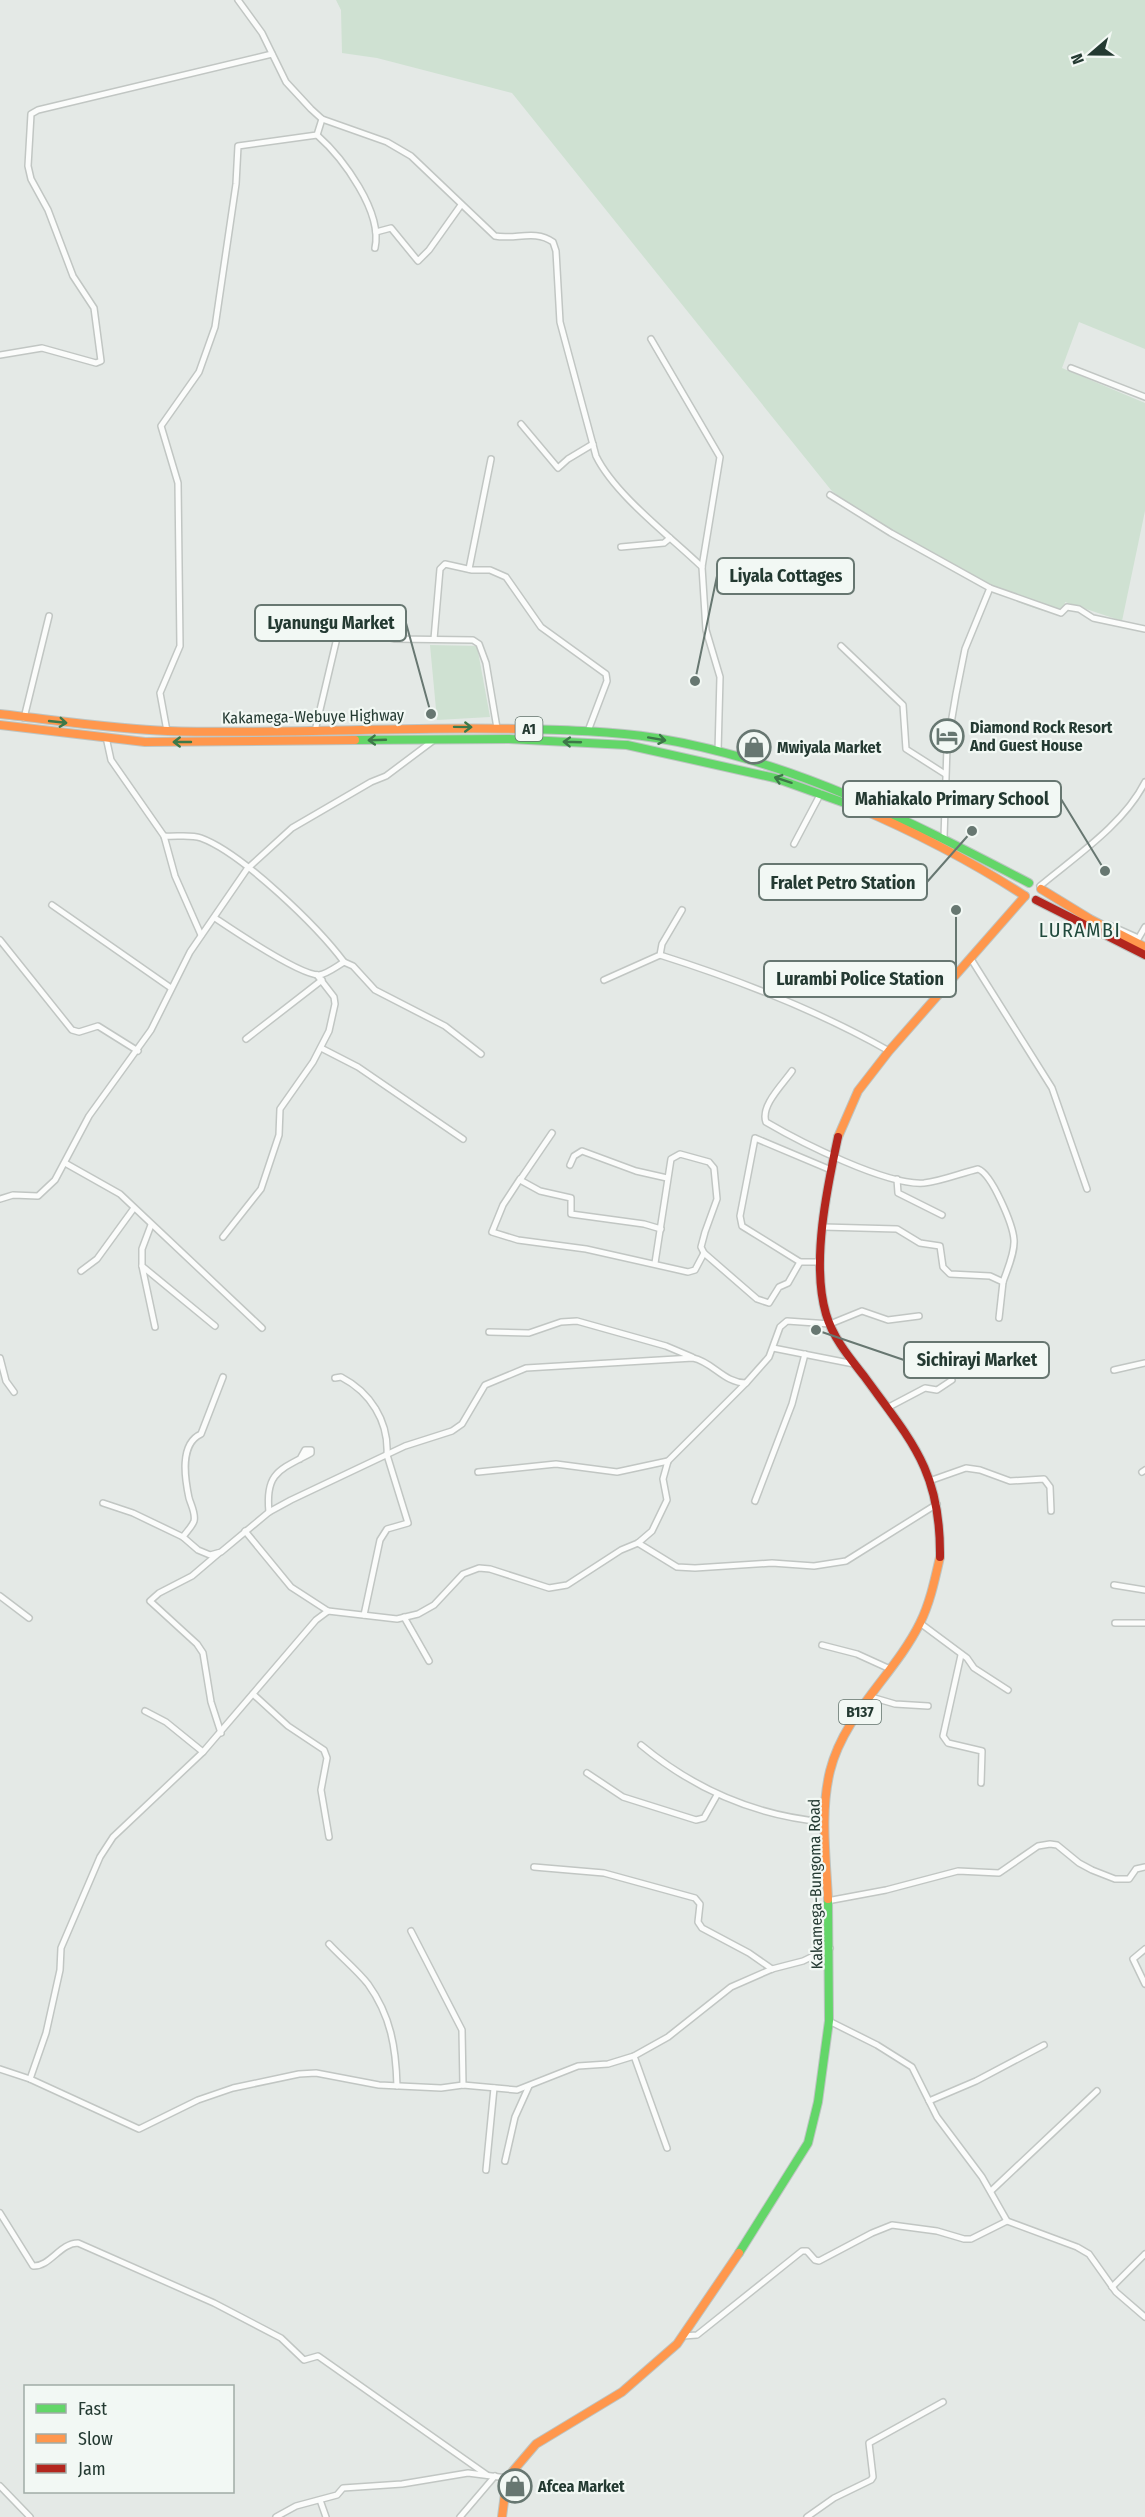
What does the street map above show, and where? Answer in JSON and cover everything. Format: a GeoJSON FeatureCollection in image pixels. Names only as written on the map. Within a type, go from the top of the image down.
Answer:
{"type":"FeatureCollection","features":[{"type":"Feature","properties":{"kind":"main road","name":"Kakamega-Webuye Highway"},"geometry":{"type":"LineString","coordinates":[[0,714],[167,731],[315,731],[430,727],[588,731],[657,738],[718,752],[803,776],[902,817],[1029,883]]}},
{"type":"Feature","properties":{"kind":"main road","name":"Kakamega-Webuye Highway"},"geometry":{"type":"LineString","coordinates":[[0,725],[145,742],[332,742],[435,738],[627,745],[726,765],[821,793],[915,832],[987,871],[1025,896]]}},
{"type":"Feature","properties":{"kind":"main road","name":"A1"},"geometry":{"type":"LineString","coordinates":[[1029,883],[1034,882],[1090,919],[1145,944]]}},
{"type":"Feature","properties":{"kind":"main road"},"geometry":{"type":"LineString","coordinates":[[1025,896],[1024,890],[1029,883]]}},
{"type":"Feature","properties":{"kind":"main road"},"geometry":{"type":"LineString","coordinates":[[1036,900],[1041,894],[1041,888]]}},
{"type":"Feature","properties":{"kind":"main road","name":"A1"},"geometry":{"type":"LineString","coordinates":[[1025,896],[1145,956]]}},
{"type":"Feature","properties":{"kind":"main road","name":"Kakamega-Bungoma Road"},"geometry":{"type":"LineString","coordinates":[[507,2478],[536,2445],[622,2392],[666,2355],[683,2336],[733,2262],[808,2143],[818,2102],[829,2021],[830,1948],[825,1822],[827,1787],[834,1758],[841,1742],[920,1623],[932,1590],[940,1556],[937,1504],[932,1480],[912,1442],[854,1364],[830,1324],[823,1299],[820,1262],[831,1170],[848,1107],[858,1091],[889,1051],[1025,896]]}},
{"type":"Feature","properties":{"kind":"main road"},"geometry":{"type":"LineString","coordinates":[[502,2517],[507,2478]]}},
{"type":"Feature","properties":{"kind":"street"},"geometry":{"type":"LineString","coordinates":[[238,0],[262,33],[286,82],[322,119],[387,142],[411,156],[495,236],[538,235],[552,242],[556,251],[560,322],[601,466],[608,476],[702,567]]}},
{"type":"Feature","properties":{"kind":"street"},"geometry":{"type":"LineString","coordinates":[[0,355],[42,348],[96,363],[101,361],[94,308],[73,276],[48,210],[31,179],[28,166],[31,114],[38,110],[272,54]]}},
{"type":"Feature","properties":{"kind":"street"},"geometry":{"type":"LineString","coordinates":[[317,135],[322,119]]}},
{"type":"Feature","properties":{"kind":"street"},"geometry":{"type":"LineString","coordinates":[[167,731],[160,693],[180,646],[178,483],[161,426],[199,372],[215,327],[236,184],[238,146],[317,135],[333,148],[357,184],[376,232],[375,248]]}},
{"type":"Feature","properties":{"kind":"street"},"geometry":{"type":"LineString","coordinates":[[376,232],[391,228],[418,261],[429,250],[461,206]]}},
{"type":"Feature","properties":{"kind":"street"},"geometry":{"type":"LineString","coordinates":[[651,339],[720,457],[702,567],[706,630],[720,677],[718,752]]}},
{"type":"Feature","properties":{"kind":"street"},"geometry":{"type":"LineString","coordinates":[[1071,368],[1145,397]]}},
{"type":"Feature","properties":{"kind":"street"},"geometry":{"type":"LineString","coordinates":[[521,423],[558,468],[593,444]]}},
{"type":"Feature","properties":{"kind":"street"},"geometry":{"type":"LineString","coordinates":[[469,569],[492,459]]}},
{"type":"Feature","properties":{"kind":"street"},"geometry":{"type":"LineString","coordinates":[[830,495],[990,588],[1061,613],[1067,607],[1079,609],[1093,618],[1145,629]]}},
{"type":"Feature","properties":{"kind":"street"},"geometry":{"type":"LineString","coordinates":[[621,547],[664,543],[670,538]]}},
{"type":"Feature","properties":{"kind":"street"},"geometry":{"type":"LineString","coordinates":[[434,639],[441,569],[445,564],[490,570],[510,580],[524,605],[541,627],[606,674],[607,681],[588,731]]}},
{"type":"Feature","properties":{"kind":"street"},"geometry":{"type":"LineString","coordinates":[[944,839],[947,747],[965,649],[990,588]]}},
{"type":"Feature","properties":{"kind":"street"},"geometry":{"type":"LineString","coordinates":[[24,718],[49,616]]}},
{"type":"Feature","properties":{"kind":"street"},"geometry":{"type":"LineString","coordinates":[[315,731],[340,625],[395,639],[473,640],[482,648],[497,728]]}},
{"type":"Feature","properties":{"kind":"street"},"geometry":{"type":"LineString","coordinates":[[841,646],[903,705],[906,749],[945,774]]}},
{"type":"Feature","properties":{"kind":"street"},"geometry":{"type":"LineString","coordinates":[[106,737],[111,760],[164,836],[175,876],[201,935]]}},
{"type":"Feature","properties":{"kind":"street"},"geometry":{"type":"LineString","coordinates":[[0,1199],[43,1194],[65,1163],[90,1116],[138,1051],[201,935],[247,869],[292,828],[371,782],[386,776],[431,745],[435,738]]}},
{"type":"Feature","properties":{"kind":"street"},"geometry":{"type":"LineString","coordinates":[[1041,888],[1121,815],[1138,795],[1145,782]]}},
{"type":"Feature","properties":{"kind":"street"},"geometry":{"type":"LineString","coordinates":[[794,844],[821,793]]}},
{"type":"Feature","properties":{"kind":"street"},"geometry":{"type":"LineString","coordinates":[[164,836],[200,838],[247,869],[282,896],[333,947],[344,962],[353,966],[375,990],[445,1026],[481,1054]]}},
{"type":"Feature","properties":{"kind":"street"},"geometry":{"type":"LineString","coordinates":[[52,905],[171,988]]}},
{"type":"Feature","properties":{"kind":"street"},"geometry":{"type":"LineString","coordinates":[[660,955],[662,944],[682,910]]}},
{"type":"Feature","properties":{"kind":"street"},"geometry":{"type":"LineString","coordinates":[[215,918],[249,941],[317,975],[331,990],[335,1004],[321,1048],[279,1109],[279,1135],[261,1189],[223,1237]]}},
{"type":"Feature","properties":{"kind":"street"},"geometry":{"type":"LineString","coordinates":[[1090,919],[1118,928],[1145,944]]}},
{"type":"Feature","properties":{"kind":"street"},"geometry":{"type":"LineString","coordinates":[[1138,939],[1145,927]]}},
{"type":"Feature","properties":{"kind":"street"},"geometry":{"type":"LineString","coordinates":[[0,940],[72,1030],[79,1032],[98,1026],[138,1051]]}},
{"type":"Feature","properties":{"kind":"street"},"geometry":{"type":"LineString","coordinates":[[604,980],[660,955],[795,1004],[889,1051]]}},
{"type":"Feature","properties":{"kind":"street"},"geometry":{"type":"LineString","coordinates":[[971,959],[1052,1088],[1087,1189]]}},
{"type":"Feature","properties":{"kind":"street"},"geometry":{"type":"LineString","coordinates":[[317,975],[344,962]]}},
{"type":"Feature","properties":{"kind":"street"},"geometry":{"type":"LineString","coordinates":[[246,1039],[322,980]]}},
{"type":"Feature","properties":{"kind":"street"},"geometry":{"type":"LineString","coordinates":[[321,1048],[358,1067],[463,1139]]}},
{"type":"Feature","properties":{"kind":"street"},"geometry":{"type":"LineString","coordinates":[[792,1071],[769,1103],[765,1115],[766,1122],[834,1158],[897,1179],[926,1183],[978,1169],[987,1175],[1014,1239],[1003,1282],[999,1318]]}},
{"type":"Feature","properties":{"kind":"street"},"geometry":{"type":"LineString","coordinates":[[552,1134],[503,1205],[492,1232],[518,1240],[586,1248],[692,1272],[704,1253]]}},
{"type":"Feature","properties":{"kind":"street"},"geometry":{"type":"LineString","coordinates":[[820,1262],[800,1262],[739,1222],[753,1140],[758,1137],[785,1152],[831,1170]]}},
{"type":"Feature","properties":{"kind":"street"},"geometry":{"type":"LineString","coordinates":[[570,1165],[574,1156],[582,1151],[636,1171],[667,1178]]}},
{"type":"Feature","properties":{"kind":"street"},"geometry":{"type":"LineString","coordinates":[[655,1263],[667,1178],[671,1159],[676,1155],[709,1162],[712,1165],[717,1199],[701,1247],[704,1253],[757,1299],[769,1302],[779,1287],[788,1283],[800,1262]]}},
{"type":"Feature","properties":{"kind":"street"},"geometry":{"type":"LineString","coordinates":[[65,1163],[120,1194],[262,1328]]}},
{"type":"Feature","properties":{"kind":"street"},"geometry":{"type":"LineString","coordinates":[[520,1179],[540,1191],[571,1198],[570,1214],[661,1229]]}},
{"type":"Feature","properties":{"kind":"street"},"geometry":{"type":"LineString","coordinates":[[897,1179],[898,1193],[942,1215]]}},
{"type":"Feature","properties":{"kind":"street"},"geometry":{"type":"LineString","coordinates":[[81,1271],[98,1259],[134,1208]]}},
{"type":"Feature","properties":{"kind":"street"},"geometry":{"type":"LineString","coordinates":[[151,1225],[142,1249],[142,1266],[155,1327]]}},
{"type":"Feature","properties":{"kind":"street"},"geometry":{"type":"LineString","coordinates":[[823,1227],[897,1229],[920,1243],[940,1246],[943,1266],[950,1274],[990,1276],[1003,1282]]}},
{"type":"Feature","properties":{"kind":"street"},"geometry":{"type":"LineString","coordinates":[[142,1266],[215,1326]]}},
{"type":"Feature","properties":{"kind":"street"},"geometry":{"type":"LineString","coordinates":[[245,1531],[291,1587],[328,1611],[404,1617],[418,1614],[434,1605],[463,1574],[471,1570],[490,1569],[534,1585],[558,1588],[621,1550],[638,1543],[652,1531],[667,1500],[663,1479],[668,1461],[769,1357],[780,1327],[787,1321],[830,1324],[862,1311],[888,1320],[919,1316]]}},
{"type":"Feature","properties":{"kind":"street"},"geometry":{"type":"LineString","coordinates":[[489,1332],[529,1333],[561,1322],[577,1321],[666,1346],[702,1360],[726,1378],[746,1383]]}},
{"type":"Feature","properties":{"kind":"street"},"geometry":{"type":"LineString","coordinates":[[773,1348],[854,1364]]}},
{"type":"Feature","properties":{"kind":"street"},"geometry":{"type":"LineString","coordinates":[[755,1501],[792,1404],[805,1354]]}},
{"type":"Feature","properties":{"kind":"street"},"geometry":{"type":"LineString","coordinates":[[887,1408],[925,1388],[937,1390],[952,1380],[940,1356]]}},
{"type":"Feature","properties":{"kind":"street"},"geometry":{"type":"LineString","coordinates":[[0,1358],[6,1381],[14,1392]]}},
{"type":"Feature","properties":{"kind":"street"},"geometry":{"type":"LineString","coordinates":[[221,1732],[211,1702],[203,1653],[197,1644],[150,1601],[192,1576],[269,1512],[387,1455],[452,1431],[462,1424],[485,1384],[526,1368],[693,1358]]}},
{"type":"Feature","properties":{"kind":"street"},"geometry":{"type":"LineString","coordinates":[[1114,1370],[1145,1364]]}},
{"type":"Feature","properties":{"kind":"street"},"geometry":{"type":"LineString","coordinates":[[183,1537],[192,1525],[194,1516],[185,1471],[186,1454],[193,1439],[201,1434],[223,1377]]}},
{"type":"Feature","properties":{"kind":"street"},"geometry":{"type":"LineString","coordinates":[[335,1378],[341,1377],[361,1389],[377,1408],[388,1444],[387,1455],[408,1523],[387,1529],[380,1540],[364,1615]]}},
{"type":"Feature","properties":{"kind":"street"},"geometry":{"type":"LineString","coordinates":[[269,1512],[267,1491],[269,1483],[275,1476],[300,1459]]}},
{"type":"Feature","properties":{"kind":"street"},"geometry":{"type":"LineString","coordinates":[[478,1472],[556,1464],[616,1472],[668,1461]]}},
{"type":"Feature","properties":{"kind":"street"},"geometry":{"type":"LineString","coordinates":[[932,1480],[966,1468],[980,1470],[1010,1481],[1044,1479],[1050,1487],[1051,1511]]}},
{"type":"Feature","properties":{"kind":"street"},"geometry":{"type":"LineString","coordinates":[[103,1503],[133,1513],[183,1537],[198,1550],[210,1555],[221,1552]]}},
{"type":"Feature","properties":{"kind":"street"},"geometry":{"type":"LineString","coordinates":[[638,1543],[677,1567],[772,1563],[832,1565],[846,1561],[937,1504]]}},
{"type":"Feature","properties":{"kind":"street"},"geometry":{"type":"LineString","coordinates":[[1114,1585],[1145,1590]]}},
{"type":"Feature","properties":{"kind":"street"},"geometry":{"type":"LineString","coordinates":[[0,1596],[29,1618]]}},
{"type":"Feature","properties":{"kind":"street"},"geometry":{"type":"LineString","coordinates":[[30,2079],[48,2025],[60,1970],[61,1948],[100,1857],[113,1837],[203,1752],[316,1620],[328,1611]]}},
{"type":"Feature","properties":{"kind":"street"},"geometry":{"type":"LineString","coordinates":[[404,1617],[429,1661]]}},
{"type":"Feature","properties":{"kind":"street"},"geometry":{"type":"LineString","coordinates":[[920,1623],[974,1668],[1008,1690]]}},
{"type":"Feature","properties":{"kind":"street"},"geometry":{"type":"LineString","coordinates":[[1115,1623],[1145,1623]]}},
{"type":"Feature","properties":{"kind":"street"},"geometry":{"type":"LineString","coordinates":[[822,1645],[857,1654],[890,1669]]}},
{"type":"Feature","properties":{"kind":"street"},"geometry":{"type":"LineString","coordinates":[[961,1655],[943,1737],[948,1743],[982,1751],[981,1782]]}},
{"type":"Feature","properties":{"kind":"street"},"geometry":{"type":"LineString","coordinates":[[253,1694],[288,1726],[326,1754],[321,1790],[329,1837]]}},
{"type":"Feature","properties":{"kind":"street"},"geometry":{"type":"LineString","coordinates":[[870,1697],[895,1704],[928,1706]]}},
{"type":"Feature","properties":{"kind":"street"},"geometry":{"type":"LineString","coordinates":[[145,1711],[166,1722],[203,1752]]}},
{"type":"Feature","properties":{"kind":"street"},"geometry":{"type":"LineString","coordinates":[[641,1745],[675,1772],[717,1795],[782,1816],[825,1822]]}},
{"type":"Feature","properties":{"kind":"street"},"geometry":{"type":"LineString","coordinates":[[587,1773],[623,1797],[696,1820],[704,1818],[717,1795]]}},
{"type":"Feature","properties":{"kind":"street"},"geometry":{"type":"LineString","coordinates":[[827,1901],[897,1888],[958,1871],[999,1873],[1038,1846],[1050,1844],[1057,1845],[1078,1863],[1115,1879],[1129,1879],[1136,1869],[1145,1867]]}},
{"type":"Feature","properties":{"kind":"street"},"geometry":{"type":"LineString","coordinates":[[534,1867],[604,1873],[695,1898],[700,1904],[698,1922],[702,1928],[749,1953],[772,1969]]}},
{"type":"Feature","properties":{"kind":"street"},"geometry":{"type":"LineString","coordinates":[[411,1931],[462,2030],[463,2085]]}},
{"type":"Feature","properties":{"kind":"street"},"geometry":{"type":"LineString","coordinates":[[329,1944],[367,1983],[381,2007],[396,2048],[397,2086]]}},
{"type":"Feature","properties":{"kind":"street"},"geometry":{"type":"LineString","coordinates":[[0,2069],[30,2079],[139,2129],[198,2100],[286,2076],[316,2073],[362,2084],[441,2088],[463,2085],[517,2090],[578,2066],[608,2064],[634,2056],[668,2037],[731,1988],[772,1969],[803,1961],[830,1948]]}},
{"type":"Feature","properties":{"kind":"street"},"geometry":{"type":"LineString","coordinates":[[1145,1948],[1133,1959],[1145,1984]]}},
{"type":"Feature","properties":{"kind":"street"},"geometry":{"type":"LineString","coordinates":[[829,2021],[909,2063],[921,2081],[943,2127],[991,2191],[1007,2221],[1077,2247],[1091,2256],[1112,2287],[1145,2317]]}},
{"type":"Feature","properties":{"kind":"street"},"geometry":{"type":"LineString","coordinates":[[929,2101],[976,2081],[1044,2045]]}},
{"type":"Feature","properties":{"kind":"street"},"geometry":{"type":"LineString","coordinates":[[634,2056],[667,2148]]}},
{"type":"Feature","properties":{"kind":"street"},"geometry":{"type":"LineString","coordinates":[[505,2162],[515,2117],[529,2086]]}},
{"type":"Feature","properties":{"kind":"street"},"geometry":{"type":"LineString","coordinates":[[486,2169],[494,2088]]}},
{"type":"Feature","properties":{"kind":"street"},"geometry":{"type":"LineString","coordinates":[[991,2191],[1097,2091]]}},
{"type":"Feature","properties":{"kind":"street"},"geometry":{"type":"LineString","coordinates":[[0,2213],[33,2266],[40,2266],[66,2246],[78,2243],[204,2298],[281,2338],[304,2360],[318,2356],[487,2475]]}},
{"type":"Feature","properties":{"kind":"street"},"geometry":{"type":"LineString","coordinates":[[683,2336],[697,2335],[802,2251],[807,2251],[815,2260],[819,2260],[892,2225],[971,2239],[1007,2221]]}},
{"type":"Feature","properties":{"kind":"street"},"geometry":{"type":"LineString","coordinates":[[1112,2287],[1145,2254]]}},
{"type":"Feature","properties":{"kind":"street"},"geometry":{"type":"LineString","coordinates":[[807,2517],[834,2498],[871,2480],[873,2477],[869,2443],[943,2402]]}},
{"type":"Feature","properties":{"kind":"street"},"geometry":{"type":"LineString","coordinates":[[276,2517],[296,2506],[337,2495],[344,2488],[402,2484],[451,2474],[507,2478]]}},
{"type":"Feature","properties":{"kind":"street"},"geometry":{"type":"LineString","coordinates":[[460,2517],[495,2476]]}},
{"type":"Feature","properties":{"kind":"street"},"geometry":{"type":"LineString","coordinates":[[0,2486],[30,2517]]}},
{"type":"Feature","properties":{"kind":"street"},"geometry":{"type":"LineString","coordinates":[[320,2500],[326,2517]]}},
{"type":"Feature","properties":{"kind":"green space"},"geometry":{"type":"Polygon","coordinates":[[[336,0],[1145,0],[1145,349],[1079,322],[1062,368],[1145,403],[1145,511],[1122,621],[1065,602],[1063,615],[1027,606],[976,581],[842,499],[831,490],[512,93],[377,58],[342,53],[341,10],[336,0]]]}},
{"type":"Feature","properties":{"kind":"green space"},"geometry":{"type":"Polygon","coordinates":[[[430,645],[477,646],[490,717],[437,720],[430,645]]]}},
{"type":"Feature","properties":{"kind":"traffic: fast"},"geometry":{"type":"LineString","coordinates":[[520,729],[588,731],[656,738],[754,761],[802,777],[894,816],[1029,883]]}},
{"type":"Feature","properties":{"kind":"traffic: fast"},"geometry":{"type":"LineString","coordinates":[[355,740],[509,739],[627,745],[775,778],[856,807]]}},
{"type":"Feature","properties":{"kind":"traffic: fast"},"geometry":{"type":"LineString","coordinates":[[739,2253],[808,2143],[818,2102],[829,2021],[828,1899]]}},
{"type":"Feature","properties":{"kind":"traffic: slow"},"geometry":{"type":"LineString","coordinates":[[0,714],[168,731],[520,729]]}},
{"type":"Feature","properties":{"kind":"traffic: slow"},"geometry":{"type":"LineString","coordinates":[[0,725],[145,742],[355,740]]}},
{"type":"Feature","properties":{"kind":"traffic: slow"},"geometry":{"type":"LineString","coordinates":[[856,807],[942,848],[1025,896]]}},
{"type":"Feature","properties":{"kind":"traffic: slow"},"geometry":{"type":"LineString","coordinates":[[1041,889],[1090,919],[1145,947]]}},
{"type":"Feature","properties":{"kind":"traffic: slow"},"geometry":{"type":"LineString","coordinates":[[838,1137],[858,1091],[889,1051],[1025,896]]}},
{"type":"Feature","properties":{"kind":"traffic: slow"},"geometry":{"type":"LineString","coordinates":[[828,1899],[824,1818],[830,1771],[846,1731],[910,1642],[920,1623],[940,1557]]}},
{"type":"Feature","properties":{"kind":"traffic: slow"},"geometry":{"type":"LineString","coordinates":[[502,2517],[507,2478],[536,2444],[622,2392],[677,2344],[739,2253]]}},
{"type":"Feature","properties":{"kind":"traffic: jam"},"geometry":{"type":"LineString","coordinates":[[1036,900],[1145,955]]}},
{"type":"Feature","properties":{"kind":"traffic: jam"},"geometry":{"type":"LineString","coordinates":[[838,1137],[825,1202],[820,1249],[822,1294],[826,1314],[842,1347],[896,1420],[920,1459],[929,1479],[935,1502],[940,1557]]}},
{"type":"Feature","properties":{"kind":"place","name":"Liyala Cottages"},"geometry":{"type":"Point","coordinates":[695,681]}},
{"type":"Feature","properties":{"kind":"place","name":"Lyanungu Market"},"geometry":{"type":"Point","coordinates":[431,714]}},
{"type":"Feature","properties":{"kind":"place","name":"Diamond Rock Resort And Guest House"},"geometry":{"type":"Point","coordinates":[947,736]}},
{"type":"Feature","properties":{"kind":"place","name":"Mwiyala Market"},"geometry":{"type":"Point","coordinates":[754,747]}},
{"type":"Feature","properties":{"kind":"place","name":"Fralet Petro Station"},"geometry":{"type":"Point","coordinates":[972,831]}},
{"type":"Feature","properties":{"kind":"place","name":"Mahiakalo Primary School"},"geometry":{"type":"Point","coordinates":[1105,871]}},
{"type":"Feature","properties":{"kind":"place","name":"Lurambi Police Station"},"geometry":{"type":"Point","coordinates":[956,910]}},
{"type":"Feature","properties":{"kind":"place","name":"Sichirayi Market"},"geometry":{"type":"Point","coordinates":[816,1330]}},
{"type":"Feature","properties":{"kind":"place","name":"Afcea Market"},"geometry":{"type":"Point","coordinates":[515,2486]}},
{"type":"Feature","properties":{"kind":"district","name":"LURAMBI"},"geometry":{"type":"Point","coordinates":[1080,930]}}]}
